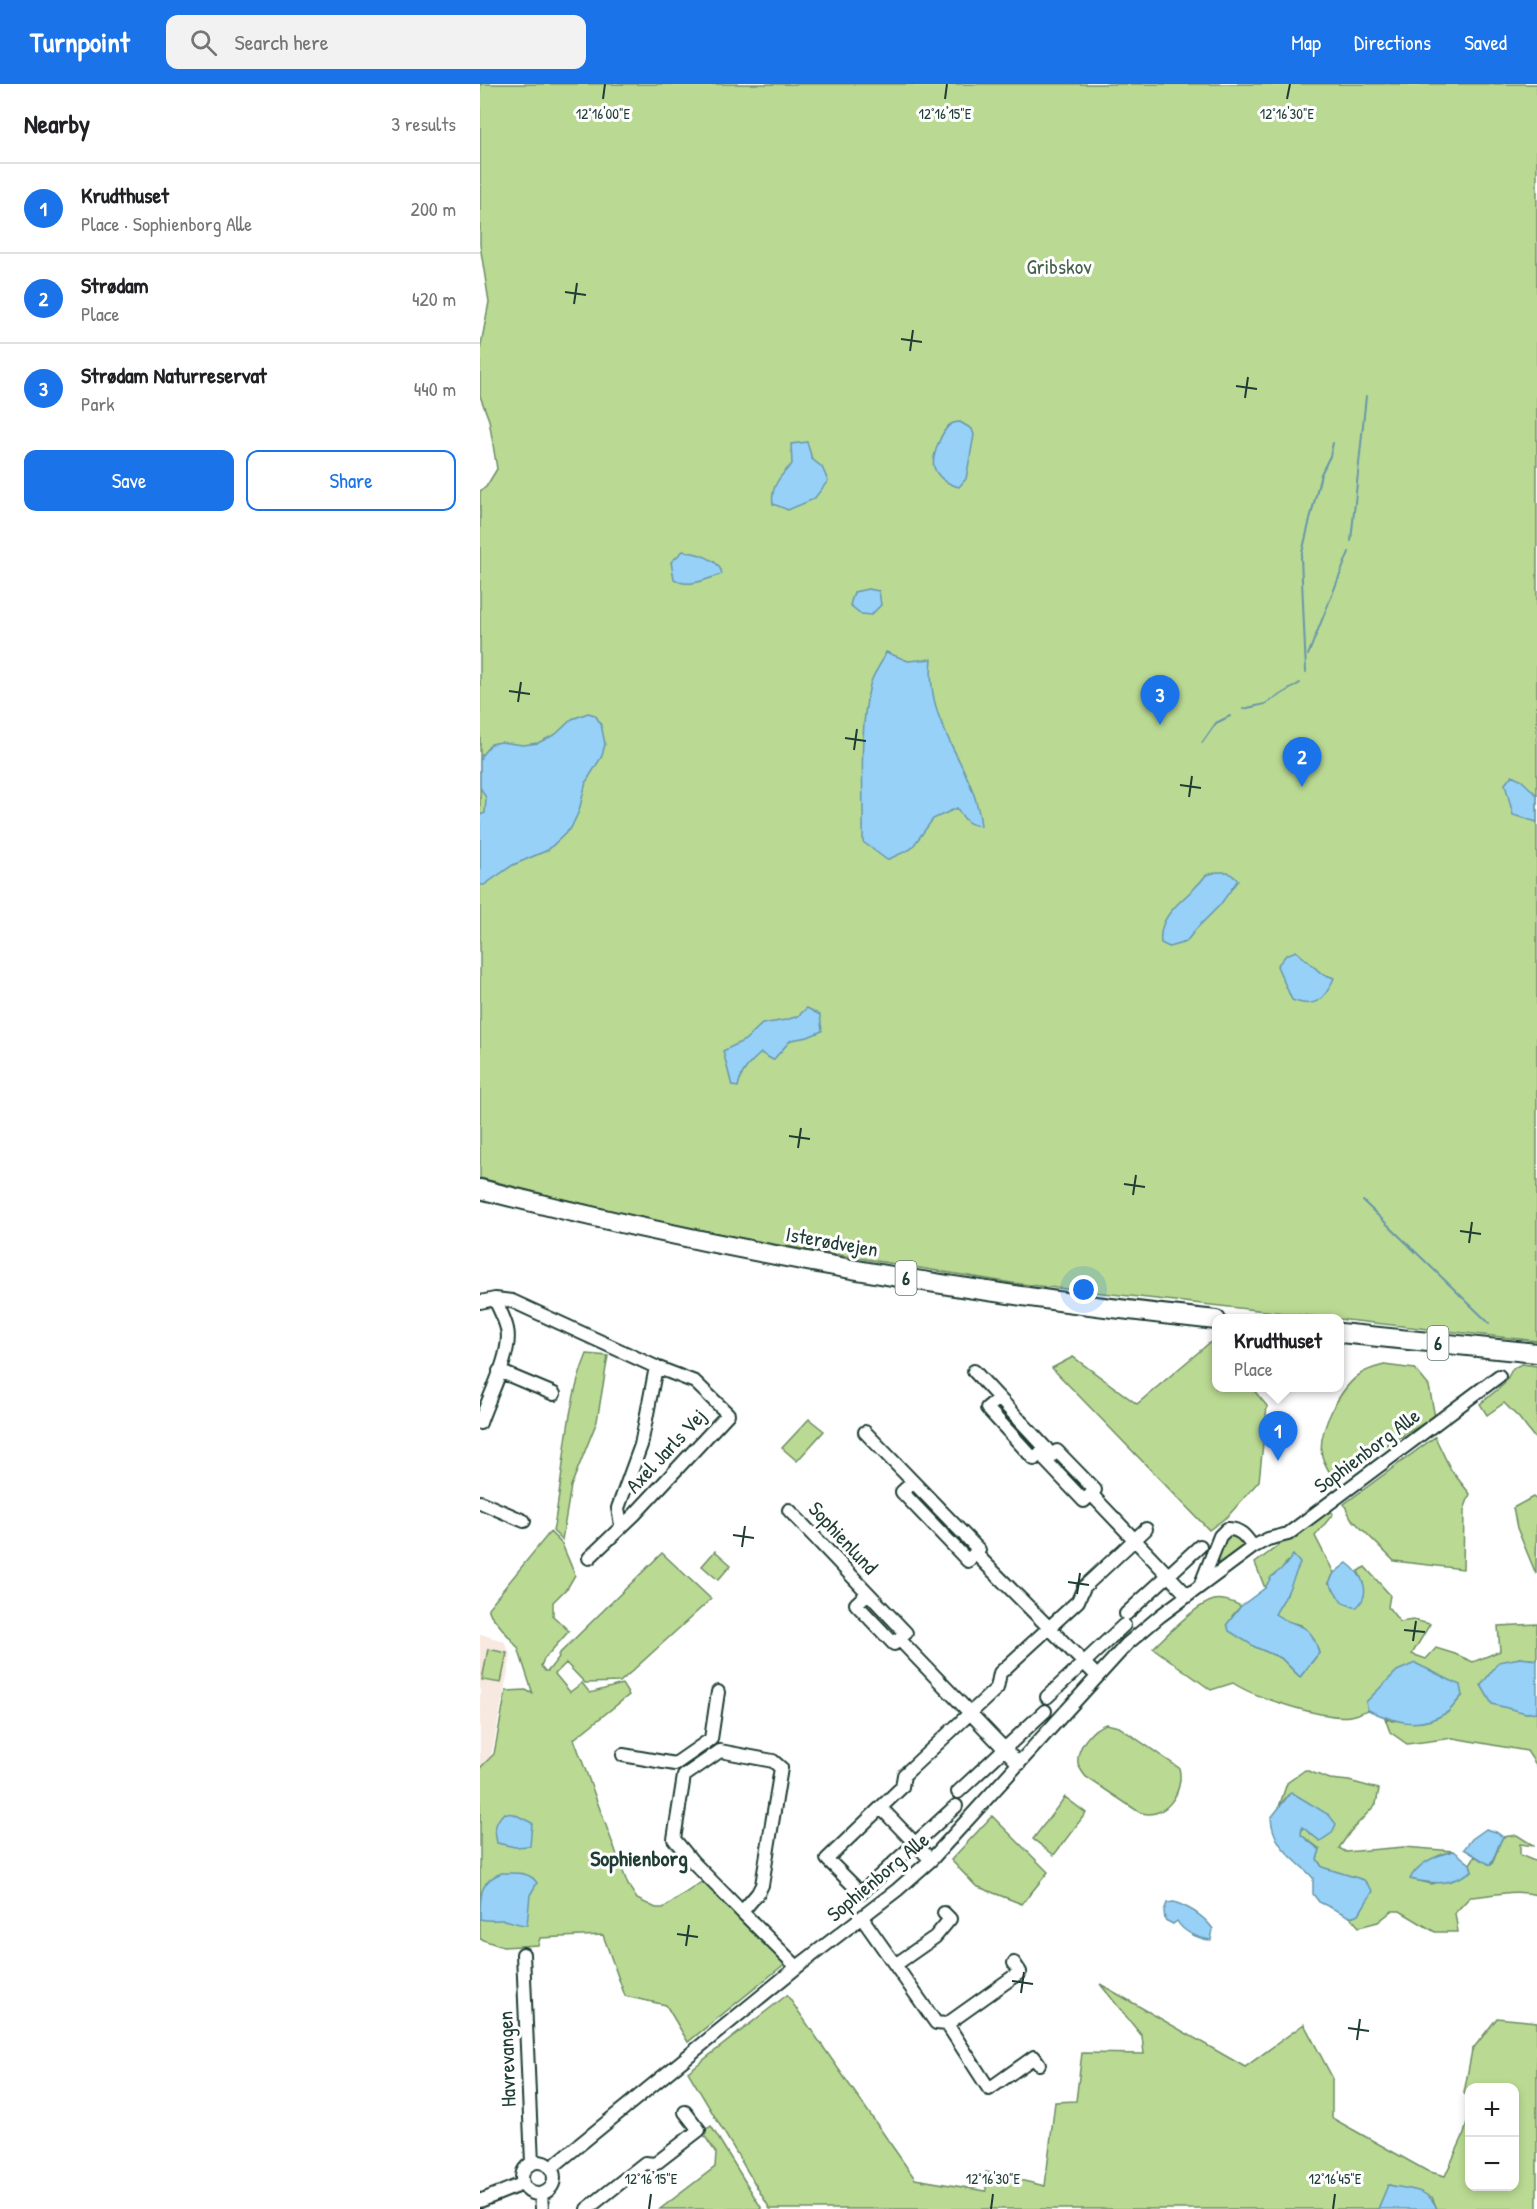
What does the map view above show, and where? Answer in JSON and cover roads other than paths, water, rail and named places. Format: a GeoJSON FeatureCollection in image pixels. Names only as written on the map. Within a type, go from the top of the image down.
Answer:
{"type":"FeatureCollection","features":[{"type":"Feature","properties":{"kind":"highway","name":"Isterødvejen"},"geometry":{"type":"LineString","coordinates":[[480,1189],[669,1233],[870,1272],[1008,1294],[1212,1320]]}},
{"type":"Feature","properties":{"kind":"highway","name":"6"},"geometry":{"type":"LineString","coordinates":[[1344,1333],[1537,1353]]}},
{"type":"Feature","properties":{"kind":"street","name":"Axel Jarls Vej"},"geometry":{"type":"LineString","coordinates":[[480,1302],[495,1299],[512,1301],[656,1367],[695,1382],[728,1414],[634,1515],[621,1525],[590,1558]]}},
{"type":"Feature","properties":{"kind":"street"},"geometry":{"type":"LineString","coordinates":[[480,1424],[508,1340],[507,1330],[495,1299]]}},
{"type":"Feature","properties":{"kind":"street","name":"Axel Jarls Vej"},"geometry":{"type":"LineString","coordinates":[[621,1525],[618,1508],[641,1445],[656,1367]]}},
{"type":"Feature","properties":{"kind":"street"},"geometry":{"type":"LineString","coordinates":[[499,1371],[554,1394]]}},
{"type":"Feature","properties":{"kind":"street"},"geometry":{"type":"LineString","coordinates":[[974,1371],[999,1398],[987,1408],[1034,1459],[1049,1452],[1046,1461],[1084,1501],[1091,1494],[1187,1595]]}},
{"type":"Feature","properties":{"kind":"street","name":"Sophienborg Alle"},"geometry":{"type":"LineString","coordinates":[[551,2168],[931,1860],[1126,1644],[1253,1546],[1288,1534],[1499,1376]]}},
{"type":"Feature","properties":{"kind":"street"},"geometry":{"type":"LineString","coordinates":[[865,1432],[979,1550],[975,1553],[1097,1676]]}},
{"type":"Feature","properties":{"kind":"street"},"geometry":{"type":"LineString","coordinates":[[480,1502],[524,1521]]}},
{"type":"Feature","properties":{"kind":"street","name":"Sophienlund"},"geometry":{"type":"LineString","coordinates":[[789,1510],[906,1633],[899,1639],[1019,1764]]}},
{"type":"Feature","properties":{"kind":"street"},"geometry":{"type":"LineString","coordinates":[[956,1806],[915,1844],[857,1890],[827,1859],[902,1787],[904,1775],[997,1688],[1000,1673],[1078,1601],[1084,1587],[1146,1529]]}},
{"type":"Feature","properties":{"kind":"street"},"geometry":{"type":"LineString","coordinates":[[1200,1585],[1220,1536],[1227,1529],[1237,1529],[1253,1546]]}},
{"type":"Feature","properties":{"kind":"street"},"geometry":{"type":"LineString","coordinates":[[1047,1697],[1200,1546]]}},
{"type":"Feature","properties":{"kind":"street"},"geometry":{"type":"LineString","coordinates":[[623,1755],[675,1764],[711,1739],[718,1692]]}},
{"type":"Feature","properties":{"kind":"street"},"geometry":{"type":"LineString","coordinates":[[958,1792],[1045,1711]]}},
{"type":"Feature","properties":{"kind":"street"},"geometry":{"type":"LineString","coordinates":[[712,1732],[726,1752]]}},
{"type":"Feature","properties":{"kind":"street"},"geometry":{"type":"LineString","coordinates":[[742,1911],[759,1893],[762,1885],[781,1768],[773,1761],[720,1751],[684,1776],[674,1839],[693,1862],[797,1967]]}},
{"type":"Feature","properties":{"kind":"street"},"geometry":{"type":"LineString","coordinates":[[669,1763],[683,1783]]}},
{"type":"Feature","properties":{"kind":"street"},"geometry":{"type":"LineString","coordinates":[[881,1808],[931,1860]]}},
{"type":"Feature","properties":{"kind":"street"},"geometry":{"type":"LineString","coordinates":[[895,1965],[935,1937],[950,1919],[944,1913]]}},
{"type":"Feature","properties":{"kind":"street"},"geometry":{"type":"LineString","coordinates":[[862,1918],[936,2023],[946,2024],[1020,1972],[1014,1964]]}},
{"type":"Feature","properties":{"kind":"street","name":"Havrevangen"},"geometry":{"type":"LineString","coordinates":[[523,1954],[532,2163]]}},
{"type":"Feature","properties":{"kind":"street"},"geometry":{"type":"LineString","coordinates":[[946,2024],[989,2089],[1034,2057],[1039,2064]]}},
{"type":"Feature","properties":{"kind":"street"},"geometry":{"type":"LineString","coordinates":[[587,2209],[645,2163],[655,2164],[699,2130],[685,2112]]}},
{"type":"Feature","properties":{"kind":"street"},"geometry":{"type":"LineString","coordinates":[[542,2162],[551,2168],[553,2184],[546,2192],[532,2193],[522,2184],[524,2169],[532,2163],[542,2162]]}},
{"type":"Feature","properties":{"kind":"street"},"geometry":{"type":"LineString","coordinates":[[480,2201],[522,2184]]}},
{"type":"Feature","properties":{"kind":"street"},"geometry":{"type":"LineString","coordinates":[[541,2194],[542,2209]]}},
{"type":"Feature","properties":{"kind":"water"},"geometry":{"type":"Polygon","coordinates":[[[960,422],[972,429],[974,435],[966,479],[959,487],[941,478],[934,463],[944,432],[951,424],[960,422]]]}},
{"type":"Feature","properties":{"kind":"water"},"geometry":{"type":"Polygon","coordinates":[[[807,442],[812,459],[822,467],[828,481],[814,499],[788,510],[773,504],[775,487],[780,477],[792,464],[791,444],[807,442]]]}},
{"type":"Feature","properties":{"kind":"water"},"geometry":{"type":"Polygon","coordinates":[[[683,551],[701,555],[712,561],[717,564],[722,574],[691,583],[679,582],[674,579],[671,562],[683,551]]]}},
{"type":"Feature","properties":{"kind":"water"},"geometry":{"type":"Polygon","coordinates":[[[868,589],[879,591],[881,605],[871,615],[861,614],[850,605],[854,592],[868,589]]]}},
{"type":"Feature","properties":{"kind":"water"},"geometry":{"type":"Polygon","coordinates":[[[886,652],[908,661],[932,659],[935,705],[942,725],[970,783],[981,826],[966,821],[957,808],[933,819],[911,849],[887,860],[863,842],[862,763],[864,723],[870,685],[886,652]]]}},
{"type":"Feature","properties":{"kind":"water"},"geometry":{"type":"Polygon","coordinates":[[[588,713],[595,715],[601,724],[605,744],[602,756],[586,782],[579,811],[571,828],[548,850],[513,865],[484,885],[480,885],[480,815],[485,813],[486,798],[480,787],[481,756],[491,744],[538,743],[556,734],[572,719],[588,713]]]}},
{"type":"Feature","properties":{"kind":"water"},"geometry":{"type":"Polygon","coordinates":[[[1512,775],[1520,779],[1537,795],[1537,822],[1513,815],[1505,784],[1512,775]]]}},
{"type":"Feature","properties":{"kind":"water"},"geometry":{"type":"Polygon","coordinates":[[[1228,872],[1238,880],[1220,905],[1186,942],[1169,947],[1161,943],[1161,932],[1169,913],[1206,875],[1228,872]]]}},
{"type":"Feature","properties":{"kind":"water"},"geometry":{"type":"Polygon","coordinates":[[[1296,951],[1321,973],[1334,978],[1323,997],[1313,1003],[1300,1003],[1292,1000],[1277,966],[1286,955],[1296,951]]]}},
{"type":"Feature","properties":{"kind":"water"},"geometry":{"type":"Polygon","coordinates":[[[807,1008],[820,1015],[822,1031],[808,1037],[791,1040],[773,1060],[761,1053],[746,1068],[738,1087],[732,1086],[723,1051],[745,1040],[762,1024],[798,1016],[807,1008]]]}},
{"type":"Feature","properties":{"kind":"water"},"geometry":{"type":"Polygon","coordinates":[[[1293,1555],[1300,1563],[1287,1594],[1275,1614],[1307,1630],[1315,1642],[1319,1653],[1300,1677],[1281,1658],[1255,1647],[1229,1631],[1227,1624],[1241,1606],[1265,1588],[1271,1577],[1284,1567],[1293,1555]]]}},
{"type":"Feature","properties":{"kind":"water"},"geometry":{"type":"Polygon","coordinates":[[[1347,1563],[1364,1584],[1364,1596],[1356,1608],[1343,1603],[1329,1583],[1334,1573],[1347,1563]]]}},
{"type":"Feature","properties":{"kind":"water"},"geometry":{"type":"Polygon","coordinates":[[[1520,1658],[1537,1660],[1537,1712],[1526,1713],[1492,1704],[1481,1685],[1499,1662],[1520,1658]]]}},
{"type":"Feature","properties":{"kind":"water"},"geometry":{"type":"Polygon","coordinates":[[[1415,1663],[1460,1685],[1462,1696],[1450,1710],[1436,1718],[1416,1723],[1397,1721],[1368,1710],[1366,1702],[1397,1671],[1415,1663]]]}},
{"type":"Feature","properties":{"kind":"water"},"geometry":{"type":"Polygon","coordinates":[[[1291,1792],[1329,1815],[1336,1824],[1332,1833],[1320,1841],[1302,1827],[1301,1835],[1320,1850],[1317,1859],[1322,1867],[1364,1880],[1373,1891],[1359,1914],[1350,1917],[1319,1902],[1313,1894],[1313,1878],[1286,1852],[1276,1837],[1271,1818],[1291,1792]]]}},
{"type":"Feature","properties":{"kind":"water"},"geometry":{"type":"Polygon","coordinates":[[[504,1813],[514,1814],[532,1823],[530,1846],[515,1847],[497,1843],[496,1827],[504,1813]]]}},
{"type":"Feature","properties":{"kind":"water"},"geometry":{"type":"Polygon","coordinates":[[[1486,1829],[1503,1837],[1490,1865],[1464,1849],[1472,1839],[1486,1829]]]}},
{"type":"Feature","properties":{"kind":"water"},"geometry":{"type":"Polygon","coordinates":[[[1454,1851],[1470,1864],[1472,1871],[1457,1879],[1443,1882],[1410,1879],[1423,1864],[1435,1857],[1454,1851]]]}},
{"type":"Feature","properties":{"kind":"water"},"geometry":{"type":"Polygon","coordinates":[[[502,1873],[530,1876],[537,1883],[530,1895],[527,1925],[504,1920],[480,1919],[481,1895],[485,1884],[502,1873]]]}},
{"type":"Feature","properties":{"kind":"water"},"geometry":{"type":"Polygon","coordinates":[[[1174,1902],[1195,1912],[1209,1924],[1213,1929],[1211,1940],[1192,1934],[1177,1921],[1173,1924],[1165,1920],[1164,1911],[1167,1903],[1174,1902]]]}},
{"type":"Feature","properties":{"kind":"water"},"geometry":{"type":"Polygon","coordinates":[[[1388,2185],[1423,2193],[1429,2197],[1437,2209],[1378,2209],[1388,2185]]]}},
{"type":"Feature","properties":{"kind":"waterway"},"geometry":{"type":"LineString","coordinates":[[1351,541],[1366,396]]}},
{"type":"Feature","properties":{"kind":"waterway"},"geometry":{"type":"LineString","coordinates":[[1306,672],[1301,557],[1321,474],[1330,456],[1333,443]]}},
{"type":"Feature","properties":{"kind":"waterway"},"geometry":{"type":"LineString","coordinates":[[1308,655],[1349,552]]}},
{"type":"Feature","properties":{"kind":"waterway"},"geometry":{"type":"LineString","coordinates":[[1243,709],[1265,704],[1300,683]]}},
{"type":"Feature","properties":{"kind":"waterway"},"geometry":{"type":"LineString","coordinates":[[1202,743],[1216,723],[1230,716]]}},
{"type":"Feature","properties":{"kind":"waterway"},"geometry":{"type":"LineString","coordinates":[[1363,1201],[1489,1323]]}},
{"type":"Feature","properties":{"kind":"place","name":"Strødam Naturreservat"},"geometry":{"type":"Point","coordinates":[1160,725]}},
{"type":"Feature","properties":{"kind":"place","name":"Strødam"},"geometry":{"type":"Point","coordinates":[1302,787]}},
{"type":"Feature","properties":{"kind":"place","name":"Krudthuset"},"geometry":{"type":"Point","coordinates":[1278,1461]}},
{"type":"Feature","properties":{"kind":"district","name":"Sophienborg"},"geometry":{"type":"Point","coordinates":[639,1858]}},
{"type":"Feature","properties":{"kind":"park label","name":"Gribskov"},"geometry":{"type":"Point","coordinates":[1059,267]}}]}
